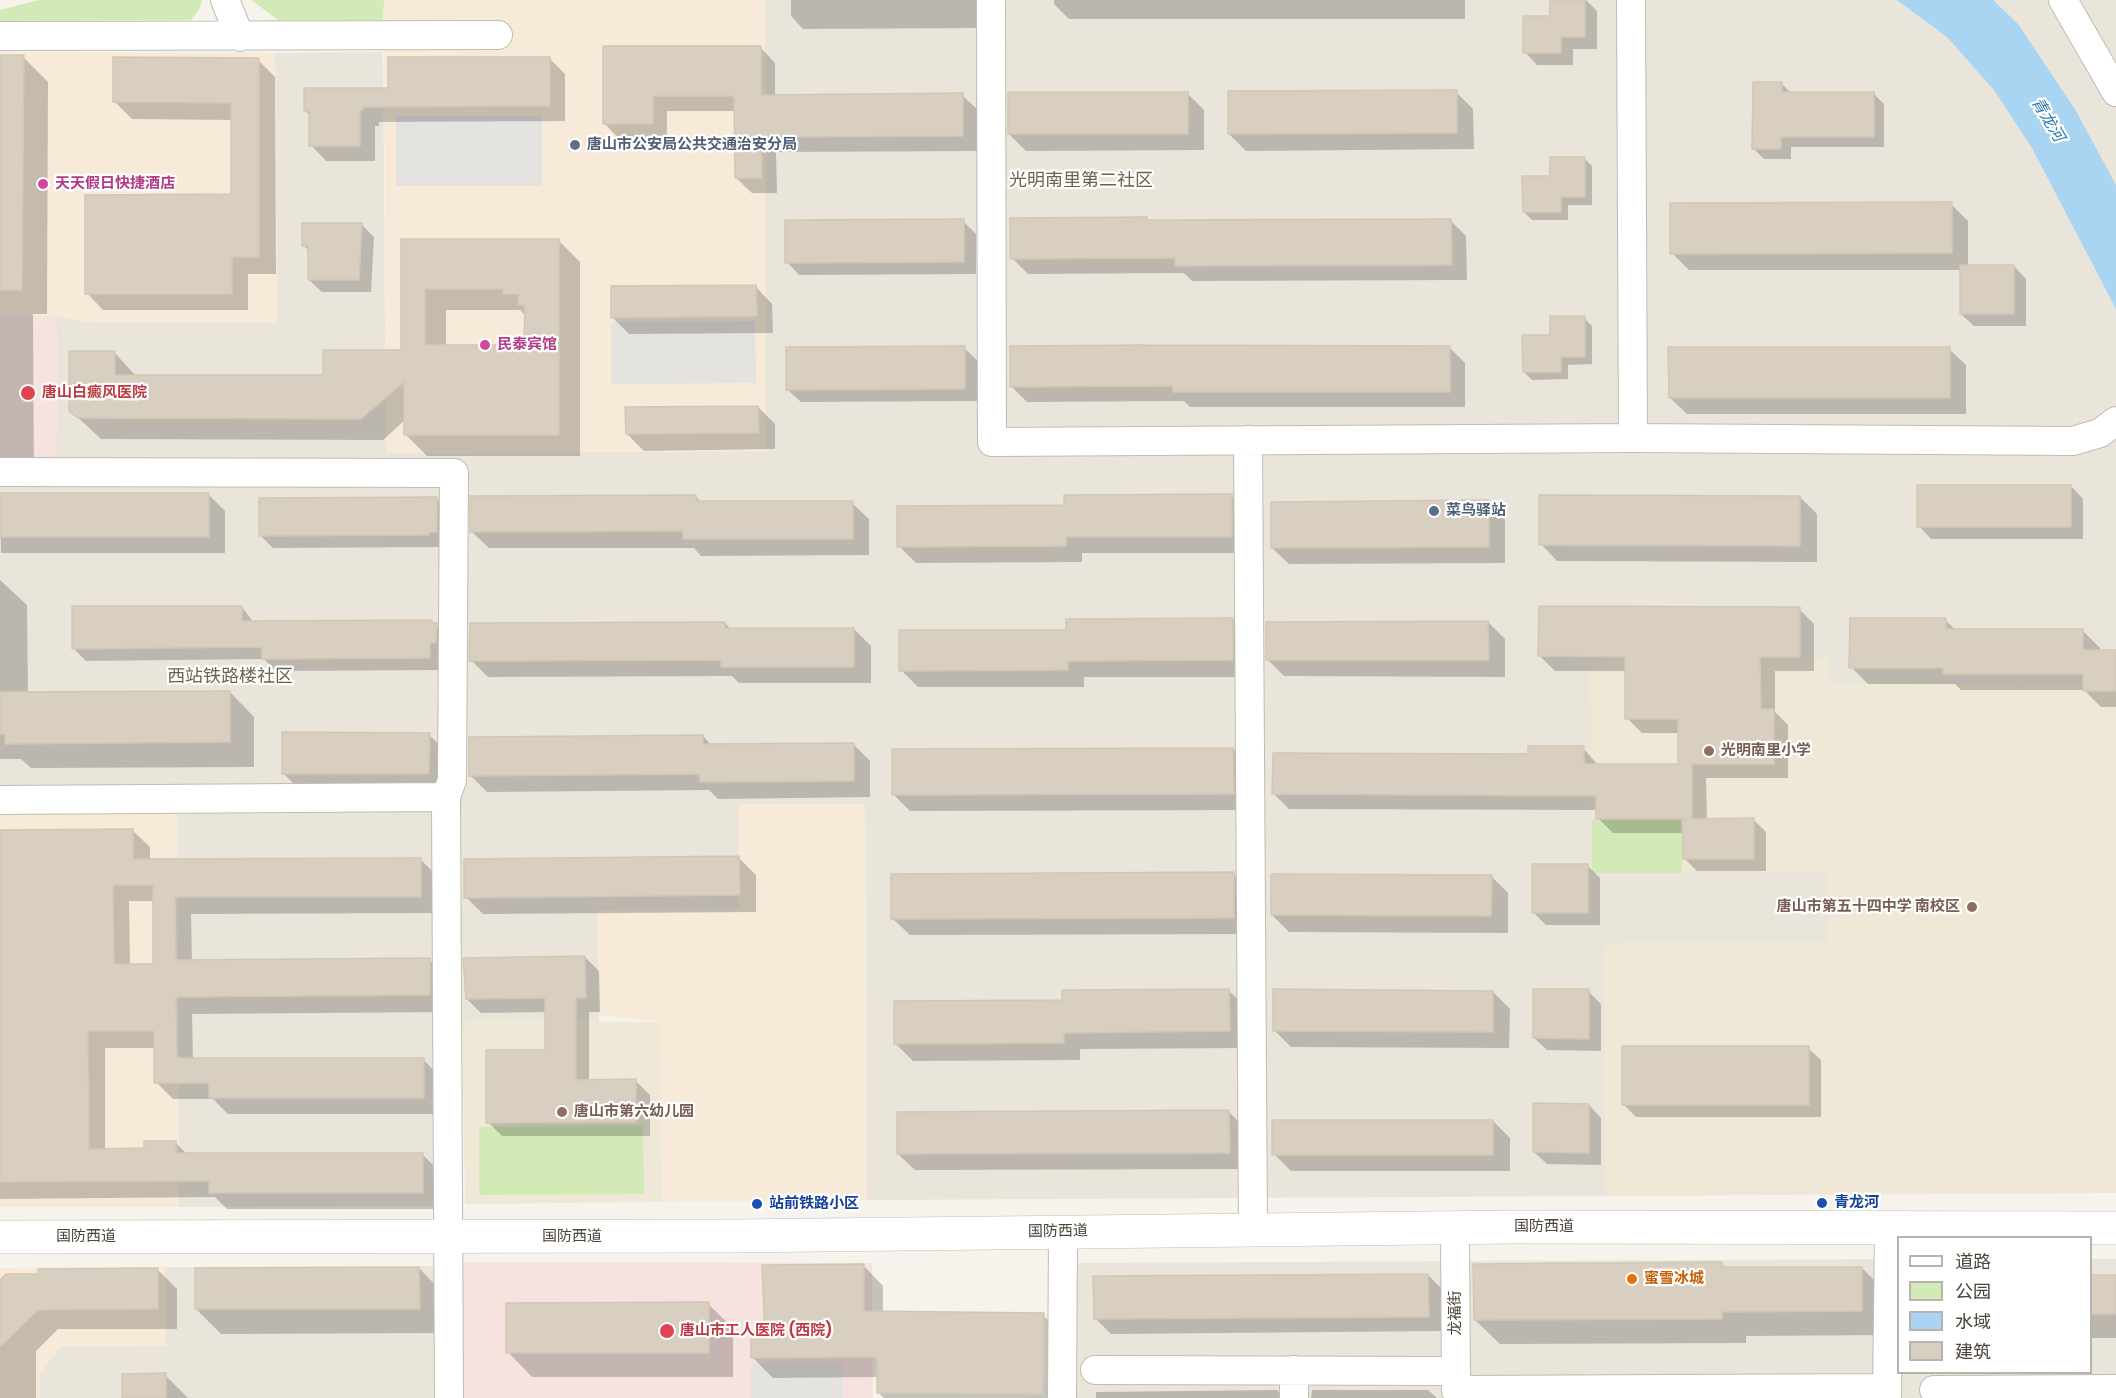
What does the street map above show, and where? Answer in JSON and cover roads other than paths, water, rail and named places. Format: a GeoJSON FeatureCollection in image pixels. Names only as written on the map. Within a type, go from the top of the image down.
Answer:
{"type":"FeatureCollection","features":[{"type":"Feature","properties":{"kind":"street"},"geometry":{"type":"LineString","coordinates":[[225,0],[240,37]]}},
{"type":"Feature","properties":{"kind":"street"},"geometry":{"type":"LineString","coordinates":[[991,0],[992,442],[1633,438],[2073,441],[2100,433],[2116,421]]}},
{"type":"Feature","properties":{"kind":"street"},"geometry":{"type":"LineString","coordinates":[[1631,0],[1633,438]]}},
{"type":"Feature","properties":{"kind":"street"},"geometry":{"type":"LineString","coordinates":[[2063,0],[2116,92]]}},
{"type":"Feature","properties":{"kind":"street"},"geometry":{"type":"LineString","coordinates":[[0,36],[498,35]]}},
{"type":"Feature","properties":{"kind":"street"},"geometry":{"type":"LineString","coordinates":[[1248,440],[1253,1230]]}},
{"type":"Feature","properties":{"kind":"street"},"geometry":{"type":"LineString","coordinates":[[0,472],[454,473],[452,780],[446,797],[449,1398]]}},
{"type":"Feature","properties":{"kind":"street"},"geometry":{"type":"LineString","coordinates":[[0,800],[446,797]]}},
{"type":"Feature","properties":{"kind":"street","name":"国防西道"},"geometry":{"type":"LineString","coordinates":[[0,1237],[448,1237],[1455,1228],[2116,1228]]}},
{"type":"Feature","properties":{"kind":"street","name":"龙福街"},"geometry":{"type":"LineString","coordinates":[[1455,1228],[1456,1386]]}},
{"type":"Feature","properties":{"kind":"street"},"geometry":{"type":"LineString","coordinates":[[1095,1370],[1294,1384],[1887,1393],[1889,1228]]}},
{"type":"Feature","properties":{"kind":"street"},"geometry":{"type":"LineString","coordinates":[[1062,1398],[1063,1232]]}},
{"type":"Feature","properties":{"kind":"street"},"geometry":{"type":"LineString","coordinates":[[1934,1390],[2116,1389]]}},
{"type":"Feature","properties":{"kind":"water"},"geometry":{"type":"Polygon","coordinates":[[[1897,0],[1993,0],[2018,24],[2076,111],[2116,185],[2116,309],[2032,148],[1994,90],[1947,37],[1897,0]]]}},
{"type":"Feature","properties":{"kind":"place","name":"唐山市公安局公共交通治安分局"},"geometry":{"type":"Point","coordinates":[575,145]}},
{"type":"Feature","properties":{"kind":"place","name":"天天假日快捷酒店"},"geometry":{"type":"Point","coordinates":[43,184]}},
{"type":"Feature","properties":{"kind":"place","name":"民泰宾馆"},"geometry":{"type":"Point","coordinates":[485,345]}},
{"type":"Feature","properties":{"kind":"place","name":"唐山白癜风医院"},"geometry":{"type":"Point","coordinates":[28,393]}},
{"type":"Feature","properties":{"kind":"place","name":"菜鸟驿站"},"geometry":{"type":"Point","coordinates":[1434,511]}},
{"type":"Feature","properties":{"kind":"place","name":"光明南里小学"},"geometry":{"type":"Point","coordinates":[1709,751]}},
{"type":"Feature","properties":{"kind":"place","name":"唐山市第五十四中学 南校区"},"geometry":{"type":"Point","coordinates":[1972,907]}},
{"type":"Feature","properties":{"kind":"place","name":"唐山市第六幼儿园"},"geometry":{"type":"Point","coordinates":[562,1112]}},
{"type":"Feature","properties":{"kind":"place","name":"青龙河"},"geometry":{"type":"Point","coordinates":[1822,1203]}},
{"type":"Feature","properties":{"kind":"place","name":"站前铁路小区"},"geometry":{"type":"Point","coordinates":[757,1204]}},
{"type":"Feature","properties":{"kind":"place","name":"蜜雪冰城"},"geometry":{"type":"Point","coordinates":[1632,1279]}},
{"type":"Feature","properties":{"kind":"place","name":"唐山市工人医院 (西院)"},"geometry":{"type":"Point","coordinates":[667,1331]}},
{"type":"Feature","properties":{"kind":"district","name":"光明南里第二社区"},"geometry":{"type":"Point","coordinates":[1081,181]}},
{"type":"Feature","properties":{"kind":"district","name":"西站铁路楼社区"},"geometry":{"type":"Point","coordinates":[230,677]}}]}
